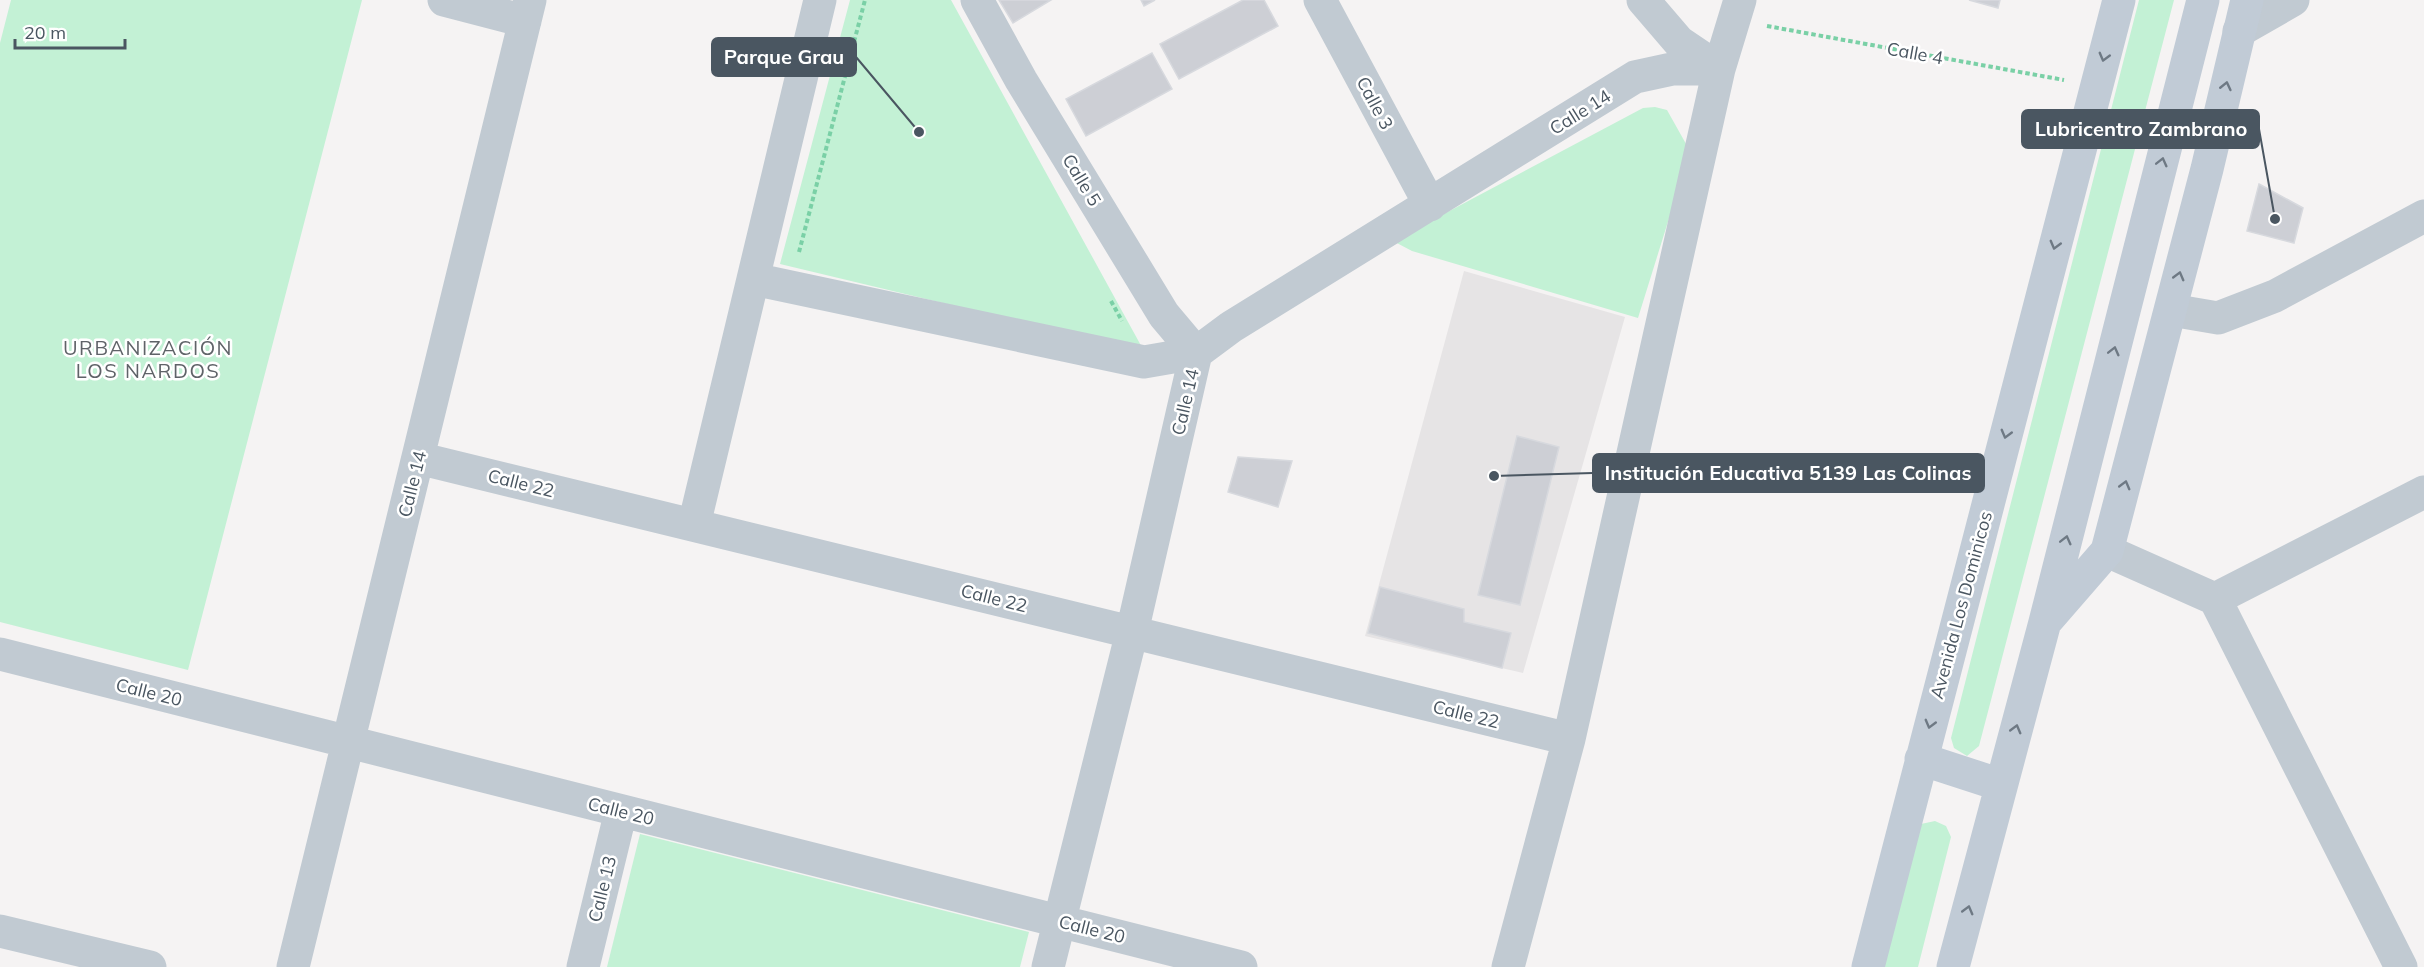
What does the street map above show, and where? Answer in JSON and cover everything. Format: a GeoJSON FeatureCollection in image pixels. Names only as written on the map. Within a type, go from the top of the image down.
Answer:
{"type":"FeatureCollection","features":[{"type":"Feature","properties":{"kind":"main road","name":"Avenida Los Dominicos"},"geometry":{"type":"LineString","coordinates":[[1868,967],[2119,0]]}},
{"type":"Feature","properties":{"kind":"main road"},"geometry":{"type":"LineString","coordinates":[[1953,967],[2045,622],[2203,0]]}},
{"type":"Feature","properties":{"kind":"main road"},"geometry":{"type":"LineString","coordinates":[[2045,622],[2107,551],[2171,310],[2247,0]]}},
{"type":"Feature","properties":{"kind":"main road"},"geometry":{"type":"LineString","coordinates":[[1921,759],[2001,785]]}},
{"type":"Feature","properties":{"kind":"street"},"geometry":{"type":"LineString","coordinates":[[444,0],[528,11]]}},
{"type":"Feature","properties":{"kind":"street"},"geometry":{"type":"LineString","coordinates":[[694,525],[820,0]]}},
{"type":"Feature","properties":{"kind":"street","name":"Calle 5"},"geometry":{"type":"LineString","coordinates":[[976,0],[1164,315],[1196,353]]}},
{"type":"Feature","properties":{"kind":"street","name":"Calle 3"},"geometry":{"type":"LineString","coordinates":[[1320,0],[1430,205]]}},
{"type":"Feature","properties":{"kind":"street"},"geometry":{"type":"LineString","coordinates":[[1643,0],[1679,42],[1719,69]]}},
{"type":"Feature","properties":{"kind":"street"},"geometry":{"type":"LineString","coordinates":[[2239,32],[2294,0]]}},
{"type":"Feature","properties":{"kind":"street"},"geometry":{"type":"LineString","coordinates":[[1508,967],[1569,739],[1719,69],[1737,10]]}},
{"type":"Feature","properties":{"kind":"street","name":"Calle 14"},"geometry":{"type":"LineString","coordinates":[[293,967],[528,11]]}},
{"type":"Feature","properties":{"kind":"street","name":"Calle 14"},"geometry":{"type":"LineString","coordinates":[[1048,967],[1132,633],[1196,353],[1231,327],[1635,77],[1672,69],[1719,69]]}},
{"type":"Feature","properties":{"kind":"street"},"geometry":{"type":"LineString","coordinates":[[2171,310],[2218,318],[2266,300],[2424,216]]}},
{"type":"Feature","properties":{"kind":"street"},"geometry":{"type":"LineString","coordinates":[[753,279],[1144,362],[1196,353]]}},
{"type":"Feature","properties":{"kind":"street","name":"Calle 22"},"geometry":{"type":"LineString","coordinates":[[418,458],[1569,739]]}},
{"type":"Feature","properties":{"kind":"street"},"geometry":{"type":"LineString","coordinates":[[2215,599],[2424,492]]}},
{"type":"Feature","properties":{"kind":"street"},"geometry":{"type":"LineString","coordinates":[[2107,551],[2215,599],[2401,967]]}},
{"type":"Feature","properties":{"kind":"street","name":"Calle 20"},"geometry":{"type":"LineString","coordinates":[[0,654],[1241,967]]}},
{"type":"Feature","properties":{"kind":"street","name":"Calle 13"},"geometry":{"type":"LineString","coordinates":[[582,967],[621,811]]}},
{"type":"Feature","properties":{"kind":"street"},"geometry":{"type":"LineString","coordinates":[[0,931],[150,967]]}},
{"type":"Feature","properties":{"kind":"path"},"geometry":{"type":"LineString","coordinates":[[798,256],[865,0]]}},
{"type":"Feature","properties":{"kind":"path","name":"Calle 4"},"geometry":{"type":"LineString","coordinates":[[1737,10],[2096,88]]}},
{"type":"Feature","properties":{"kind":"path"},"geometry":{"type":"LineString","coordinates":[[1107,294],[1124,325]]}},
{"type":"Feature","properties":{"kind":"shaded area"},"geometry":{"type":"Polygon","coordinates":[[[1464,271],[1625,317],[1523,673],[1365,636],[1464,271]]]}},
{"type":"Feature","properties":{"kind":"green space"},"geometry":{"type":"Polygon","coordinates":[[[11,0],[362,0],[188,670],[0,622],[0,43],[11,0]]]}},
{"type":"Feature","properties":{"kind":"green space"},"geometry":{"type":"Polygon","coordinates":[[[850,0],[951,0],[1144,351],[780,264],[850,0]]]}},
{"type":"Feature","properties":{"kind":"green space"},"geometry":{"type":"Polygon","coordinates":[[[2139,0],[2174,0],[1979,746],[1967,756],[1954,748],[1951,738],[2139,0]]]}},
{"type":"Feature","properties":{"kind":"green space"},"geometry":{"type":"Polygon","coordinates":[[[1655,107],[1667,110],[1690,151],[1638,318],[1412,251],[1393,241],[1643,108],[1655,107]]]}},
{"type":"Feature","properties":{"kind":"green space"},"geometry":{"type":"Polygon","coordinates":[[[1935,821],[1946,826],[1951,837],[1918,967],[1884,967],[1921,824],[1935,821]]]}},
{"type":"Feature","properties":{"kind":"green space"},"geometry":{"type":"Polygon","coordinates":[[[640,834],[1029,932],[1020,967],[607,967],[640,834]]]}},
{"type":"Feature","properties":{"kind":"building"},"geometry":{"type":"Polygon","coordinates":[[[999,0],[1051,0],[1013,23],[999,0]]]}},
{"type":"Feature","properties":{"kind":"building"},"geometry":{"type":"Polygon","coordinates":[[[1141,0],[1155,0],[1144,6],[1141,0]]]}},
{"type":"Feature","properties":{"kind":"building"},"geometry":{"type":"Polygon","coordinates":[[[1243,0],[1264,0],[1278,26],[1179,79],[1160,44],[1243,0]]]}},
{"type":"Feature","properties":{"kind":"building"},"geometry":{"type":"Polygon","coordinates":[[[1969,0],[2000,0],[1998,8],[1969,0]]]}},
{"type":"Feature","properties":{"kind":"building"},"geometry":{"type":"Polygon","coordinates":[[[1152,53],[1172,89],[1086,136],[1066,99],[1152,53]]]}},
{"type":"Feature","properties":{"kind":"building"},"geometry":{"type":"Polygon","coordinates":[[[2259,184],[2303,208],[2294,243],[2247,231],[2259,184]]]}},
{"type":"Feature","properties":{"kind":"building"},"geometry":{"type":"Polygon","coordinates":[[[1517,436],[1559,447],[1520,605],[1478,595],[1517,436]]]}},
{"type":"Feature","properties":{"kind":"building"},"geometry":{"type":"Polygon","coordinates":[[[1238,457],[1292,461],[1278,507],[1228,492],[1238,457]]]}},
{"type":"Feature","properties":{"kind":"building"},"geometry":{"type":"Polygon","coordinates":[[[1380,587],[1464,609],[1464,622],[1511,633],[1502,668],[1368,633],[1380,587]]]}},
{"type":"Feature","properties":{"kind":"place","name":"Parque Grau"},"geometry":{"type":"Point","coordinates":[919,132]}},
{"type":"Feature","properties":{"kind":"place","name":"Lubricentro Zambrano"},"geometry":{"type":"Point","coordinates":[2275,219]}},
{"type":"Feature","properties":{"kind":"place","name":"Institución Educativa 5139 Las Colinas"},"geometry":{"type":"Point","coordinates":[1494,476]}},
{"type":"Feature","properties":{"kind":"district","name":"URBANIZACIÓN LOS NARDOS"},"geometry":{"type":"Point","coordinates":[148,358]}}]}
